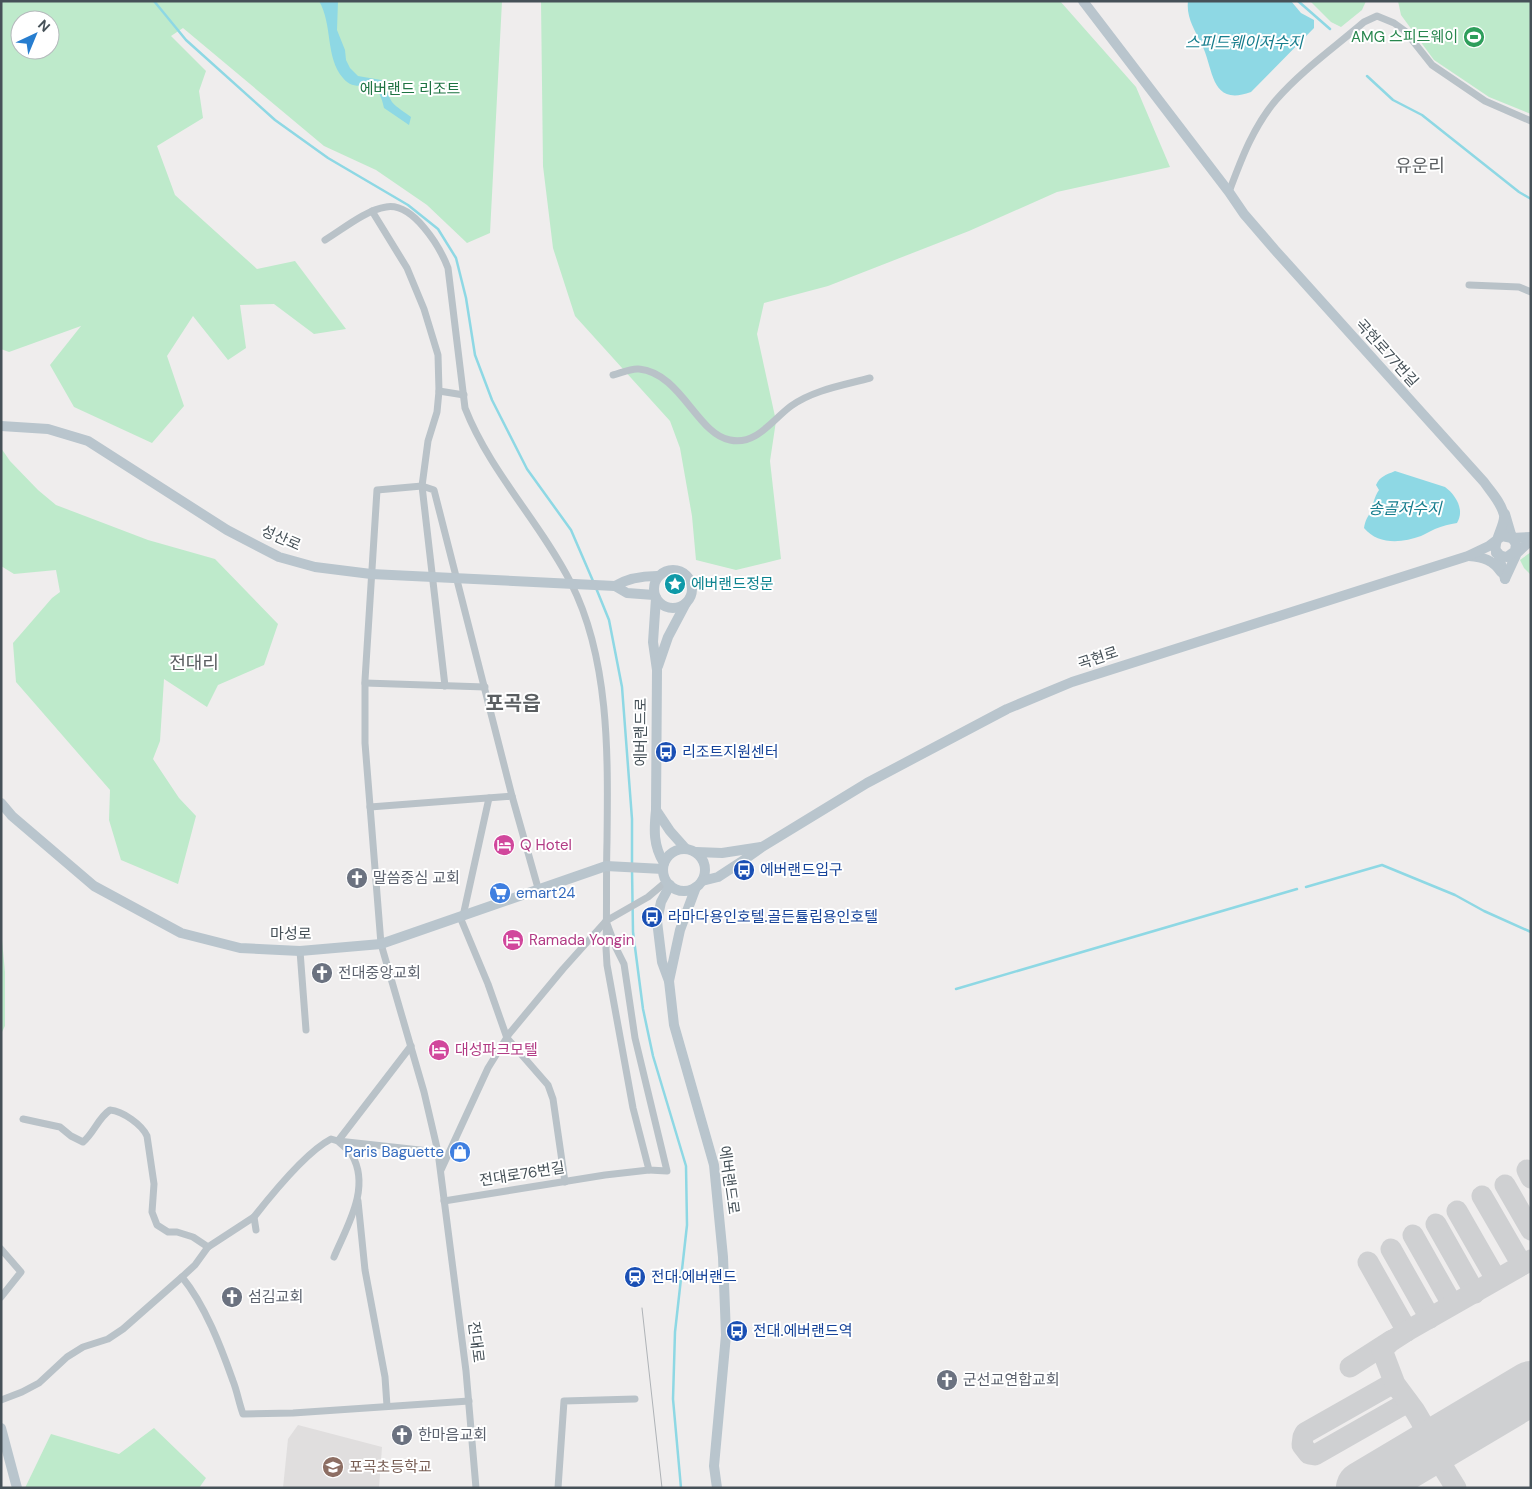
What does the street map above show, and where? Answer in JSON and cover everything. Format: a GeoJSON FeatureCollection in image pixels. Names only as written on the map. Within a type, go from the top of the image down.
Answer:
{"type":"FeatureCollection","features":[{"type":"Feature","properties":{"kind":"main road","name":"곡현로77번길"},"geometry":{"type":"LineString","coordinates":[[1083,1],[1244,214],[1484,482],[1501,506]]}},
{"type":"Feature","properties":{"kind":"main road","name":"성산로"},"geometry":{"type":"LineString","coordinates":[[1,426],[48,429],[88,441],[226,530],[279,557],[315,567],[371,574],[614,586]]}},
{"type":"Feature","properties":{"kind":"main road"},"geometry":{"type":"LineString","coordinates":[[1501,506],[1513,524],[1531,537]]}},
{"type":"Feature","properties":{"kind":"main road"},"geometry":{"type":"LineString","coordinates":[[1501,506],[1509,524],[1512,538],[1516,544],[1505,579]]}},
{"type":"Feature","properties":{"kind":"main road"},"geometry":{"type":"LineString","coordinates":[[1501,506],[1504,519],[1495,547],[1505,579]]}},
{"type":"Feature","properties":{"kind":"main road"},"geometry":{"type":"LineString","coordinates":[[1468,556],[1484,545],[1493,535],[1501,518],[1501,506]]}},
{"type":"Feature","properties":{"kind":"main road"},"geometry":{"type":"LineString","coordinates":[[1468,556],[1505,536],[1512,538],[1531,537]]}},
{"type":"Feature","properties":{"kind":"main road"},"geometry":{"type":"LineString","coordinates":[[1468,556],[1498,553],[1503,557],[1513,554],[1531,537]]}},
{"type":"Feature","properties":{"kind":"main road"},"geometry":{"type":"LineString","coordinates":[[1505,579],[1517,553],[1531,537]]}},
{"type":"Feature","properties":{"kind":"main road"},"geometry":{"type":"LineString","coordinates":[[1468,556],[1489,560],[1497,566],[1505,579]]}},
{"type":"Feature","properties":{"kind":"main road","name":"곡현로"},"geometry":{"type":"LineString","coordinates":[[699,884],[718,877],[762,847],[867,783],[1007,709],[1072,682],[1468,556]]}},
{"type":"Feature","properties":{"kind":"main road"},"geometry":{"type":"LineString","coordinates":[[657,670],[668,638],[692,592],[692,585],[689,578],[683,572],[676,570],[662,572],[657,576],[653,586],[655,597],[660,604],[673,608],[686,603]]}},
{"type":"Feature","properties":{"kind":"main road"},"geometry":{"type":"LineString","coordinates":[[614,586],[624,580],[643,576],[657,576]]}},
{"type":"Feature","properties":{"kind":"main road"},"geometry":{"type":"LineString","coordinates":[[614,586],[627,593],[655,597]]}},
{"type":"Feature","properties":{"kind":"main road","name":"에버랜드로"},"geometry":{"type":"LineString","coordinates":[[655,597],[653,642],[657,670],[656,810],[654,828],[658,854],[664,866],[668,883],[657,921],[662,962],[669,981],[674,1025],[714,1165],[723,1258],[726,1335],[714,1466],[716,1488]]}},
{"type":"Feature","properties":{"kind":"main road","name":"마성로"},"geometry":{"type":"LineString","coordinates":[[1,803],[12,816],[94,886],[182,933],[240,948],[300,951],[381,944],[538,888],[610,866],[664,866]]}},
{"type":"Feature","properties":{"kind":"main road"},"geometry":{"type":"LineString","coordinates":[[656,810],[670,831],[704,863],[704,875],[680,930],[669,981]]}},
{"type":"Feature","properties":{"kind":"main road"},"geometry":{"type":"LineString","coordinates":[[664,866],[667,858],[675,851],[722,853],[762,847]]}},
{"type":"Feature","properties":{"kind":"main road"},"geometry":{"type":"LineString","coordinates":[[668,883],[683,890],[690,890],[699,884]]}},
{"type":"Feature","properties":{"kind":"main road"},"geometry":{"type":"LineString","coordinates":[[1,1428],[17,1488]]}},
{"type":"Feature","properties":{"kind":"street"},"geometry":{"type":"LineString","coordinates":[[1229,192],[1244,152],[1275,101],[1364,22],[1377,16],[1394,23],[1405,31],[1432,65],[1485,102],[1531,121]]}},
{"type":"Feature","properties":{"kind":"street"},"geometry":{"type":"LineString","coordinates":[[325,240],[372,211],[393,206],[403,210],[416,220],[442,252],[448,268],[465,408],[477,436],[574,583],[591,637],[607,734],[610,866],[606,921],[607,965],[633,1108],[649,1170]]}},
{"type":"Feature","properties":{"kind":"street"},"geometry":{"type":"LineString","coordinates":[[372,211],[407,268],[424,309],[438,355],[440,391],[437,412],[428,441],[422,486],[445,686]]}},
{"type":"Feature","properties":{"kind":"street"},"geometry":{"type":"LineString","coordinates":[[1469,285],[1518,287],[1531,292]]}},
{"type":"Feature","properties":{"kind":"street"},"geometry":{"type":"LineString","coordinates":[[613,375],[638,369],[662,376],[692,406],[709,429],[729,440],[748,440],[791,406],[810,395],[870,378]]}},
{"type":"Feature","properties":{"kind":"street"},"geometry":{"type":"LineString","coordinates":[[440,391],[464,395]]}},
{"type":"Feature","properties":{"kind":"street"},"geometry":{"type":"LineString","coordinates":[[422,486],[434,490],[512,796],[538,888]]}},
{"type":"Feature","properties":{"kind":"street","name":"전대로"},"geometry":{"type":"LineString","coordinates":[[422,486],[377,490],[365,683],[365,743],[381,944],[411,1046],[438,1152],[470,1401],[476,1488]]}},
{"type":"Feature","properties":{"kind":"street"},"geometry":{"type":"LineString","coordinates":[[365,683],[485,687]]}},
{"type":"Feature","properties":{"kind":"street"},"geometry":{"type":"LineString","coordinates":[[370,807],[512,796]]}},
{"type":"Feature","properties":{"kind":"street"},"geometry":{"type":"LineString","coordinates":[[489,798],[462,916],[507,1038],[548,1085],[553,1099],[565,1182]]}},
{"type":"Feature","properties":{"kind":"street"},"geometry":{"type":"LineString","coordinates":[[441,1170],[488,1068],[507,1038],[563,969],[606,921],[668,883]]}},
{"type":"Feature","properties":{"kind":"street","name":"전대로76번길"},"geometry":{"type":"LineString","coordinates":[[444,1201],[605,1175],[649,1170],[667,1171],[635,1038],[624,964],[606,921]]}},
{"type":"Feature","properties":{"kind":"street"},"geometry":{"type":"LineString","coordinates":[[300,951],[306,1030]]}},
{"type":"Feature","properties":{"kind":"street"},"geometry":{"type":"LineString","coordinates":[[338,1141],[411,1046]]}},
{"type":"Feature","properties":{"kind":"street"},"geometry":{"type":"LineString","coordinates":[[23,1119],[60,1127],[71,1136],[83,1142],[89,1137],[102,1115],[110,1110],[117,1110],[145,1131],[147,1136],[154,1184],[152,1212],[157,1225],[168,1232],[177,1232],[192,1237],[208,1247]]}},
{"type":"Feature","properties":{"kind":"street"},"geometry":{"type":"LineString","coordinates":[[1,1400],[39,1383],[67,1357],[83,1347],[108,1338],[123,1329],[182,1277],[208,1247],[254,1217],[315,1150],[331,1139],[438,1152]]}},
{"type":"Feature","properties":{"kind":"street"},"geometry":{"type":"LineString","coordinates":[[338,1141],[352,1154],[358,1172],[357,1198],[365,1270],[385,1377],[387,1406]]}},
{"type":"Feature","properties":{"kind":"street"},"geometry":{"type":"LineString","coordinates":[[334,1257],[357,1198]]}},
{"type":"Feature","properties":{"kind":"street"},"geometry":{"type":"LineString","coordinates":[[254,1217],[256,1230]]}},
{"type":"Feature","properties":{"kind":"street"},"geometry":{"type":"LineString","coordinates":[[1,1249],[22,1272],[1,1296]]}},
{"type":"Feature","properties":{"kind":"street"},"geometry":{"type":"LineString","coordinates":[[182,1277],[195,1292],[234,1382],[243,1414],[470,1401]]}},
{"type":"Feature","properties":{"kind":"street"},"geometry":{"type":"LineString","coordinates":[[558,1488],[564,1401],[635,1399]]}},
{"type":"Feature","properties":{"kind":"shaded area","name":"포곡초등학교"},"geometry":{"type":"Polygon","coordinates":[[[298,1425],[382,1447],[379,1488],[283,1488],[288,1439],[298,1425]]]}},
{"type":"Feature","properties":{"kind":"green space","name":"에버랜드 리조트"},"geometry":{"type":"Polygon","coordinates":[[[1,1],[502,1],[490,233],[467,243],[427,205],[376,170],[324,146],[183,28],[171,36],[206,71],[199,91],[203,118],[157,146],[175,195],[257,269],[295,261],[346,329],[314,334],[274,304],[240,305],[246,348],[228,360],[193,316],[167,356],[184,406],[152,443],[74,407],[50,365],[81,326],[9,352],[1,349],[1,1]]]}},
{"type":"Feature","properties":{"kind":"green space"},"geometry":{"type":"Polygon","coordinates":[[[541,1],[1060,1],[1136,87],[1170,167],[1057,192],[969,231],[828,286],[764,303],[757,334],[776,421],[770,461],[781,559],[736,570],[696,560],[692,516],[680,448],[670,421],[575,316],[553,248],[543,166],[541,1]]]}},
{"type":"Feature","properties":{"kind":"green space"},"geometry":{"type":"Polygon","coordinates":[[[1310,1],[1366,1],[1362,10],[1341,27],[1331,22],[1310,1]]]}},
{"type":"Feature","properties":{"kind":"green space","name":"AMG 스피드웨이"},"geometry":{"type":"Polygon","coordinates":[[[1398,1],[1531,1],[1531,114],[1489,97],[1434,60],[1401,15],[1398,1]]]}},
{"type":"Feature","properties":{"kind":"green space"},"geometry":{"type":"Polygon","coordinates":[[[1,448],[10,461],[38,490],[56,505],[148,540],[215,559],[278,624],[264,665],[218,685],[207,707],[164,679],[160,741],[153,759],[179,798],[196,816],[178,884],[121,860],[109,820],[110,790],[16,682],[13,643],[52,598],[60,592],[56,570],[14,574],[1,566],[1,448]]]}},
{"type":"Feature","properties":{"kind":"green space"},"geometry":{"type":"Polygon","coordinates":[[[1531,552],[1531,575],[1524,568],[1520,560],[1531,552]]]}},
{"type":"Feature","properties":{"kind":"green space"},"geometry":{"type":"Polygon","coordinates":[[[1,930],[5,972],[5,1026],[1,1034],[1,930]]]}},
{"type":"Feature","properties":{"kind":"green space"},"geometry":{"type":"Polygon","coordinates":[[[154,1428],[206,1478],[199,1488],[25,1488],[51,1434],[119,1454],[154,1428]]]}},
{"type":"Feature","properties":{"kind":"water"},"geometry":{"type":"Polygon","coordinates":[[[319,1],[338,1],[337,30],[350,68],[358,76],[381,80],[392,102],[411,117],[409,125],[384,108],[381,97],[376,90],[371,87],[349,83],[337,70],[331,51],[326,20],[319,1]]]}},
{"type":"Feature","properties":{"kind":"water","name":"스피드웨이저수지"},"geometry":{"type":"Polygon","coordinates":[[[1188,1],[1291,1],[1301,13],[1314,20],[1314,28],[1251,92],[1238,95],[1228,94],[1221,90],[1212,74],[1188,13],[1188,1]]]}},
{"type":"Feature","properties":{"kind":"water","name":"송골저수지"},"geometry":{"type":"Polygon","coordinates":[[[1395,471],[1445,487],[1449,490],[1456,498],[1460,508],[1457,523],[1440,527],[1421,536],[1406,540],[1383,540],[1370,534],[1364,528],[1379,490],[1376,485],[1381,478],[1395,471]]]}},
{"type":"Feature","properties":{"kind":"waterway"},"geometry":{"type":"LineString","coordinates":[[154,1],[186,40],[275,120],[328,158],[408,205],[438,229],[456,258],[466,298],[475,355],[492,400],[527,469],[571,530],[593,581]]}},
{"type":"Feature","properties":{"kind":"waterway"},"geometry":{"type":"LineString","coordinates":[[1298,1],[1330,29]]}},
{"type":"Feature","properties":{"kind":"waterway"},"geometry":{"type":"LineString","coordinates":[[1367,76],[1393,100],[1422,115],[1519,192],[1531,199]]}},
{"type":"Feature","properties":{"kind":"waterway"},"geometry":{"type":"LineString","coordinates":[[596,588],[609,620],[622,687],[632,819],[632,864]]}},
{"type":"Feature","properties":{"kind":"waterway"},"geometry":{"type":"LineString","coordinates":[[1306,887],[1382,865],[1455,895],[1484,911],[1531,932]]}},
{"type":"Feature","properties":{"kind":"waterway"},"geometry":{"type":"LineString","coordinates":[[632,869],[633,932],[643,1009],[653,1056],[686,1166],[687,1225],[675,1332],[673,1399],[681,1488]]}},
{"type":"Feature","properties":{"kind":"waterway"},"geometry":{"type":"LineString","coordinates":[[956,989],[1297,889]]}},
{"type":"Feature","properties":{"kind":"taxiway"},"geometry":{"type":"LineString","coordinates":[[1527,1170],[1531,1178]]}},
{"type":"Feature","properties":{"kind":"taxiway"},"geometry":{"type":"LineString","coordinates":[[1505,1185],[1531,1230]]}},
{"type":"Feature","properties":{"kind":"taxiway"},"geometry":{"type":"LineString","coordinates":[[1482,1196],[1522,1265]]}},
{"type":"Feature","properties":{"kind":"taxiway"},"geometry":{"type":"LineString","coordinates":[[1457,1211],[1496,1279]]}},
{"type":"Feature","properties":{"kind":"taxiway"},"geometry":{"type":"LineString","coordinates":[[1436,1224],[1475,1293]]}},
{"type":"Feature","properties":{"kind":"taxiway"},"geometry":{"type":"LineString","coordinates":[[1413,1235],[1452,1304]]}},
{"type":"Feature","properties":{"kind":"taxiway"},"geometry":{"type":"LineString","coordinates":[[1391,1249],[1430,1318]]}},
{"type":"Feature","properties":{"kind":"taxiway"},"geometry":{"type":"LineString","coordinates":[[1435,1445],[1415,1411],[1395,1384],[1382,1350],[1390,1342],[1407,1331],[1531,1260]]}},
{"type":"Feature","properties":{"kind":"taxiway"},"geometry":{"type":"LineString","coordinates":[[1368,1262],[1407,1331]]}},
{"type":"Feature","properties":{"kind":"taxiway"},"geometry":{"type":"LineString","coordinates":[[1350,1367],[1392,1340]]}},
{"type":"Feature","properties":{"kind":"taxiway"},"geometry":{"type":"LineString","coordinates":[[1395,1386],[1388,1386],[1305,1433],[1302,1445],[1309,1454],[1315,1455],[1408,1402]]}},
{"type":"Feature","properties":{"kind":"taxiway"},"geometry":{"type":"LineString","coordinates":[[1438,1459],[1456,1488]]}},
{"type":"Feature","properties":{"kind":"runway"},"geometry":{"type":"LineString","coordinates":[[1363,1488],[1531,1388]]}},
{"type":"Feature","properties":{"kind":"tram line"},"geometry":{"type":"LineString","coordinates":[[642,1308],[662,1488]]}},
{"type":"Feature","properties":{"kind":"place","name":"AMG 스피드웨이"},"geometry":{"type":"Point","coordinates":[1474,37]}},
{"type":"Feature","properties":{"kind":"place","name":"에버랜드정문"},"geometry":{"type":"Point","coordinates":[675,584]}},
{"type":"Feature","properties":{"kind":"place","name":"리조트지원센터"},"geometry":{"type":"Point","coordinates":[666,752]}},
{"type":"Feature","properties":{"kind":"place","name":"Q Hotel"},"geometry":{"type":"Point","coordinates":[504,845]}},
{"type":"Feature","properties":{"kind":"place","name":"에버랜드입구"},"geometry":{"type":"Point","coordinates":[744,870]}},
{"type":"Feature","properties":{"kind":"place","name":"말씀중심 교회"},"geometry":{"type":"Point","coordinates":[357,878]}},
{"type":"Feature","properties":{"kind":"place","name":"emart24"},"geometry":{"type":"Point","coordinates":[500,893]}},
{"type":"Feature","properties":{"kind":"place","name":"라마다용인호텔.골든튤립용인호텔"},"geometry":{"type":"Point","coordinates":[652,917]}},
{"type":"Feature","properties":{"kind":"place","name":"Ramada Yongin"},"geometry":{"type":"Point","coordinates":[513,940]}},
{"type":"Feature","properties":{"kind":"place","name":"전대중앙교회"},"geometry":{"type":"Point","coordinates":[322,973]}},
{"type":"Feature","properties":{"kind":"place","name":"대성파크모텔"},"geometry":{"type":"Point","coordinates":[439,1050]}},
{"type":"Feature","properties":{"kind":"place","name":"Paris Baguette"},"geometry":{"type":"Point","coordinates":[460,1152]}},
{"type":"Feature","properties":{"kind":"place","name":"전대·에버랜드"},"geometry":{"type":"Point","coordinates":[635,1277]}},
{"type":"Feature","properties":{"kind":"place","name":"섬김교회"},"geometry":{"type":"Point","coordinates":[232,1297]}},
{"type":"Feature","properties":{"kind":"place","name":"전대.에버랜드역"},"geometry":{"type":"Point","coordinates":[737,1331]}},
{"type":"Feature","properties":{"kind":"place","name":"군선교연합교회"},"geometry":{"type":"Point","coordinates":[947,1380]}},
{"type":"Feature","properties":{"kind":"place","name":"한마음교회"},"geometry":{"type":"Point","coordinates":[402,1435]}},
{"type":"Feature","properties":{"kind":"place","name":"포곡초등학교"},"geometry":{"type":"Point","coordinates":[333,1467]}},
{"type":"Feature","properties":{"kind":"district","name":"유운리"},"geometry":{"type":"Point","coordinates":[1420,166]}},
{"type":"Feature","properties":{"kind":"district","name":"전대리"},"geometry":{"type":"Point","coordinates":[194,663]}},
{"type":"Feature","properties":{"kind":"district","name":"포곡읍"},"geometry":{"type":"Point","coordinates":[513,703]}}]}
